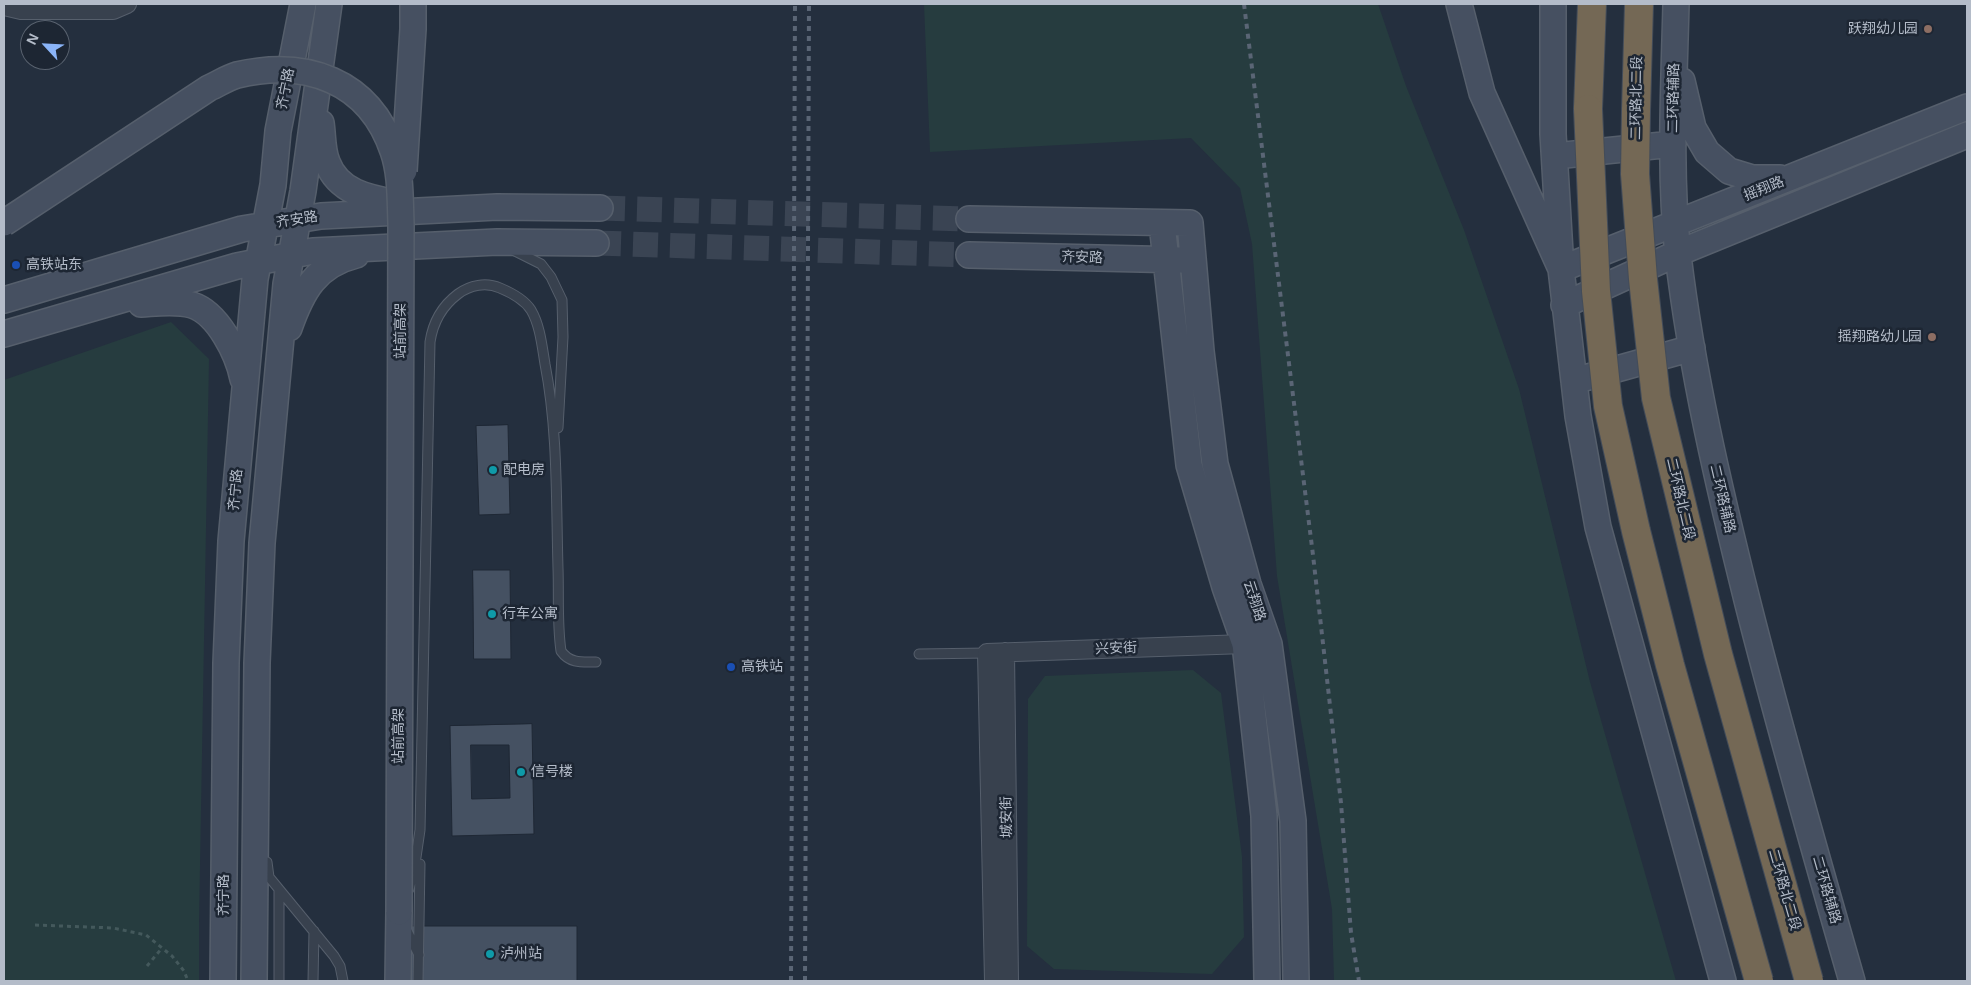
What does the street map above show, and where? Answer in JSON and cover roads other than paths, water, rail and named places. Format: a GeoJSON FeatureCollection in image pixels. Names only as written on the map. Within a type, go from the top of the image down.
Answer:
{"type":"FeatureCollection","features":[{"type":"Feature","properties":{"kind":"highway"},"geometry":{"type":"LineString","coordinates":[[1592,4],[1588,109],[1589,174],[1596,291],[1608,406],[1636,531],[1670,665],[1758,981]]}},
{"type":"Feature","properties":{"kind":"highway","name":"二环路北二段"},"geometry":{"type":"LineString","coordinates":[[1639,4],[1635,174],[1643,279],[1656,398],[1718,654],[1810,981]]}},
{"type":"Feature","properties":{"kind":"street"},"geometry":{"type":"LineString","coordinates":[[4,6],[21,10],[113,10],[127,4]]}},
{"type":"Feature","properties":{"kind":"street","name":"齐宁路"},"geometry":{"type":"LineString","coordinates":[[223,981],[226,663],[231,541],[255,279],[273,185],[278,132],[303,4]]}},
{"type":"Feature","properties":{"kind":"street"},"geometry":{"type":"LineString","coordinates":[[254,981],[257,663],[262,543],[286,284],[298,220],[329,4]]}},
{"type":"Feature","properties":{"kind":"street"},"geometry":{"type":"LineString","coordinates":[[401,223],[413,4]]}},
{"type":"Feature","properties":{"kind":"street"},"geometry":{"type":"LineString","coordinates":[[1459,4],[1482,93],[1561,269]]}},
{"type":"Feature","properties":{"kind":"street"},"geometry":{"type":"LineString","coordinates":[[1554,4],[1555,156],[1561,269],[1578,416],[1598,527],[1723,981]]}},
{"type":"Feature","properties":{"kind":"street","name":"二环路辅路"},"geometry":{"type":"LineString","coordinates":[[1676,4],[1672,119],[1676,224],[1678,254],[1699,395],[1722,504],[1771,694],[1852,981]]}},
{"type":"Feature","properties":{"kind":"street"},"geometry":{"type":"LineString","coordinates":[[1675,42],[1693,128],[1708,152],[1728,171],[1752,178],[1790,178]]}},
{"type":"Feature","properties":{"kind":"street","name":"站前高架"},"geometry":{"type":"LineString","coordinates":[[4,223],[209,88],[235,76],[268,70],[297,70],[321,76],[347,88],[366,104],[382,125],[394,154],[401,223],[398,981]]}},
{"type":"Feature","properties":{"kind":"street"},"geometry":{"type":"LineString","coordinates":[[316,93],[326,161],[333,176],[341,184],[364,196],[441,210]]}},
{"type":"Feature","properties":{"kind":"street","name":"摇翔路"},"geometry":{"type":"LineString","coordinates":[[1561,269],[1967,107]]}},
{"type":"Feature","properties":{"kind":"street","name":"摇翔路"},"geometry":{"type":"LineString","coordinates":[[1564,305],[1678,254],[1967,136]]}},
{"type":"Feature","properties":{"kind":"street"},"geometry":{"type":"LineString","coordinates":[[1555,156],[1673,144]]}},
{"type":"Feature","properties":{"kind":"street","name":"齐安路"},"geometry":{"type":"LineString","coordinates":[[4,300],[242,229],[321,216],[497,207],[600,208]]}},
{"type":"Feature","properties":{"kind":"street"},"geometry":{"type":"LineString","coordinates":[[970,220],[1162,224]]}},
{"type":"Feature","properties":{"kind":"street","name":"云翔路"},"geometry":{"type":"LineString","coordinates":[[1267,981],[1264,816],[1245,644],[1224,587],[1189,465],[1175,352],[1168,260],[1162,224],[1190,223],[1201,350],[1215,464],[1248,584],[1269,644],[1292,821],[1296,981]]}},
{"type":"Feature","properties":{"kind":"street"},"geometry":{"type":"LineString","coordinates":[[4,334],[259,262],[316,250],[497,242],[596,243]]}},
{"type":"Feature","properties":{"kind":"street"},"geometry":{"type":"LineString","coordinates":[[280,354],[300,300],[309,284],[321,271],[340,259],[388,247]]}},
{"type":"Feature","properties":{"kind":"street","name":"齐安路"},"geometry":{"type":"LineString","coordinates":[[969,255],[1194,260]]}},
{"type":"Feature","properties":{"kind":"street"},"geometry":{"type":"LineString","coordinates":[[99,306],[181,302],[193,305],[212,318],[221,330],[241,368],[245,389]]}},
{"type":"Feature","properties":{"kind":"street"},"geometry":{"type":"LineString","coordinates":[[1574,381],[1692,348]]}},
{"type":"Feature","properties":{"kind":"street","name":"兴安街"},"geometry":{"type":"LineString","coordinates":[[996,652],[1245,644]]}},
{"type":"Feature","properties":{"kind":"street","name":"城安街"},"geometry":{"type":"LineString","coordinates":[[994,981],[996,652]]}},
{"type":"Feature","properties":{"kind":"street","name":"城安街"},"geometry":{"type":"LineString","coordinates":[[996,652],[1009,981]]}},
{"type":"Feature","properties":{"kind":"lane"},"geometry":{"type":"LineString","coordinates":[[497,242],[540,264],[552,277],[562,300],[563,337],[556,468]]}},
{"type":"Feature","properties":{"kind":"lane"},"geometry":{"type":"LineString","coordinates":[[418,981],[432,331],[441,311],[449,301],[471,287],[484,285],[498,287],[512,293],[530,308],[537,322],[549,384],[556,468],[561,651],[570,660],[596,662]]}},
{"type":"Feature","properties":{"kind":"lane"},"geometry":{"type":"LineString","coordinates":[[262,543],[268,629]]}},
{"type":"Feature","properties":{"kind":"lane"},"geometry":{"type":"LineString","coordinates":[[918,654],[996,652]]}},
{"type":"Feature","properties":{"kind":"lane"},"geometry":{"type":"LineString","coordinates":[[419,955],[399,912],[414,871],[420,830]]}},
{"type":"Feature","properties":{"kind":"lane"},"geometry":{"type":"LineString","coordinates":[[268,848],[268,873],[279,890],[314,931],[340,966],[343,981]]}},
{"type":"Feature","properties":{"kind":"lane"},"geometry":{"type":"LineString","coordinates":[[279,890],[279,981]]}},
{"type":"Feature","properties":{"kind":"lane"},"geometry":{"type":"LineString","coordinates":[[313,981],[314,931]]}},
{"type":"Feature","properties":{"kind":"tunnel"},"geometry":{"type":"LineString","coordinates":[[600,208],[969,219]]}},
{"type":"Feature","properties":{"kind":"tunnel"},"geometry":{"type":"LineString","coordinates":[[596,243],[969,255]]}},
{"type":"Feature","properties":{"kind":"railway"},"geometry":{"type":"LineString","coordinates":[[791,981],[795,4]]}},
{"type":"Feature","properties":{"kind":"railway"},"geometry":{"type":"LineString","coordinates":[[805,981],[809,4]]}},
{"type":"Feature","properties":{"kind":"railway"},"geometry":{"type":"LineString","coordinates":[[1244,4],[1313,555],[1341,803],[1351,933],[1359,981]]}},
{"type":"Feature","properties":{"kind":"place","name":"跃翔幼儿园"},"geometry":{"type":"Point","coordinates":[1928,29]}},
{"type":"Feature","properties":{"kind":"place","name":"高铁站东"},"geometry":{"type":"Point","coordinates":[16,265]}},
{"type":"Feature","properties":{"kind":"place","name":"摇翔路幼儿园"},"geometry":{"type":"Point","coordinates":[1932,337]}},
{"type":"Feature","properties":{"kind":"place","name":"配电房"},"geometry":{"type":"Point","coordinates":[493,470]}},
{"type":"Feature","properties":{"kind":"place","name":"行车公寓"},"geometry":{"type":"Point","coordinates":[492,614]}},
{"type":"Feature","properties":{"kind":"place","name":"高铁站"},"geometry":{"type":"Point","coordinates":[731,667]}},
{"type":"Feature","properties":{"kind":"place","name":"信号楼"},"geometry":{"type":"Point","coordinates":[521,772]}},
{"type":"Feature","properties":{"kind":"place","name":"泸州站"},"geometry":{"type":"Point","coordinates":[490,954]}}]}
